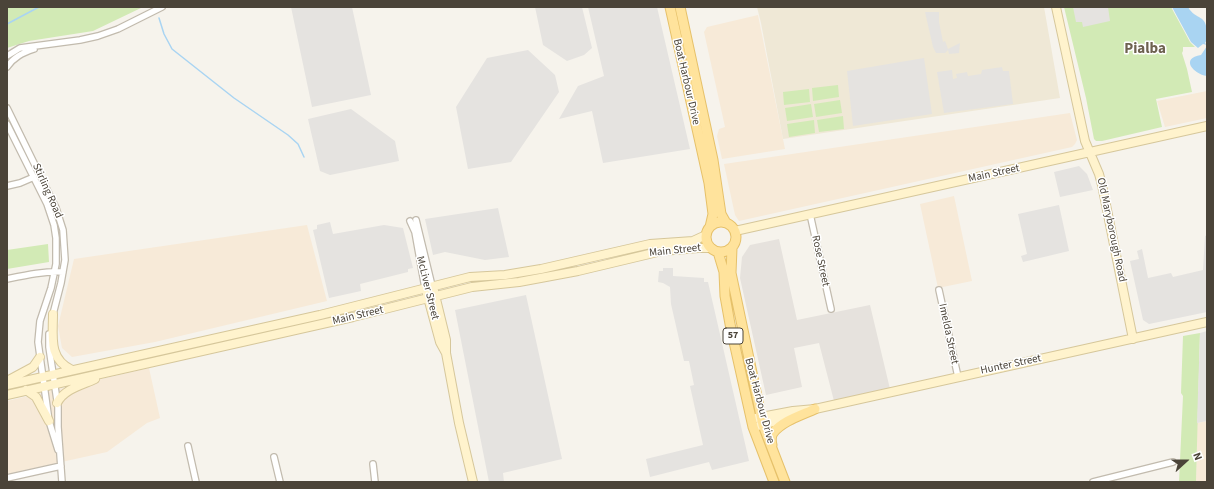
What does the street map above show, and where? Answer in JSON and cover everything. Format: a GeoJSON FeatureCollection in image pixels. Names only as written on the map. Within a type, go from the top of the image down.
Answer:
{"type":"FeatureCollection","features":[{"type":"Feature","properties":{"kind":"main road","name":"Boat Harbour Drive"},"geometry":{"type":"LineString","coordinates":[[670,7],[709,183],[713,214],[708,231]]}},
{"type":"Feature","properties":{"kind":"main road","name":"Boat Harbour Drive"},"geometry":{"type":"LineString","coordinates":[[679,7],[713,160],[721,214],[726,223]]}},
{"type":"Feature","properties":{"kind":"main road"},"geometry":{"type":"LineString","coordinates":[[679,7],[678,16],[682,37],[679,47]]}},
{"type":"Feature","properties":{"kind":"main road","name":"Old Maryborough Road"},"geometry":{"type":"LineString","coordinates":[[1056,7],[1085,141],[1102,185],[1133,339]]}},
{"type":"Feature","properties":{"kind":"main road","name":"Main Street"},"geometry":{"type":"LineString","coordinates":[[734,231],[1207,126]]}},
{"type":"Feature","properties":{"kind":"main road"},"geometry":{"type":"LineString","coordinates":[[708,231],[717,223],[726,223],[734,231]]}},
{"type":"Feature","properties":{"kind":"main road","name":"Main Street"},"geometry":{"type":"LineString","coordinates":[[7,385],[320,315],[470,277],[505,275],[650,244],[693,241],[708,231]]}},
{"type":"Feature","properties":{"kind":"main road","name":"57"},"geometry":{"type":"LineString","coordinates":[[708,231],[706,240],[715,250]]}},
{"type":"Feature","properties":{"kind":"main road","name":"57"},"geometry":{"type":"LineString","coordinates":[[732,248],[736,240],[734,231]]}},
{"type":"Feature","properties":{"kind":"main road","name":"Main Street"},"geometry":{"type":"LineString","coordinates":[[7,395],[353,317],[472,287],[519,282],[578,271],[662,251],[698,248],[715,250]]}},
{"type":"Feature","properties":{"kind":"main road","name":"Boat Harbour Drive"},"geometry":{"type":"LineString","coordinates":[[732,248],[731,273],[762,421],[785,482]]}},
{"type":"Feature","properties":{"kind":"main road"},"geometry":{"type":"LineString","coordinates":[[715,250],[723,252],[732,248]]}},
{"type":"Feature","properties":{"kind":"main road","name":"Boat Harbour Drive"},"geometry":{"type":"LineString","coordinates":[[715,250],[724,272],[730,324],[752,423],[774,482]]}},
{"type":"Feature","properties":{"kind":"main road","name":"McLiver Street"},"geometry":{"type":"LineString","coordinates":[[429,287],[440,342],[446,353],[459,423],[473,482]]}},
{"type":"Feature","properties":{"kind":"main road"},"geometry":{"type":"LineString","coordinates":[[53,314],[53,339],[55,353],[63,366],[72,370]]}},
{"type":"Feature","properties":{"kind":"main road","name":"Hunter Street"},"geometry":{"type":"LineString","coordinates":[[752,423],[793,411],[815,409],[1207,322]]}},
{"type":"Feature","properties":{"kind":"main road"},"geometry":{"type":"LineString","coordinates":[[7,381],[33,367],[40,357]]}},
{"type":"Feature","properties":{"kind":"main road"},"geometry":{"type":"LineString","coordinates":[[57,403],[68,391],[116,370]]}},
{"type":"Feature","properties":{"kind":"main road"},"geometry":{"type":"LineString","coordinates":[[26,390],[36,397],[49,422]]}},
{"type":"Feature","properties":{"kind":"main road"},"geometry":{"type":"LineString","coordinates":[[772,448],[771,436],[774,432],[787,422],[815,409]]}},
{"type":"Feature","properties":{"kind":"street"},"geometry":{"type":"LineString","coordinates":[[7,56],[20,48],[80,40],[98,36],[118,29],[162,7]]}},
{"type":"Feature","properties":{"kind":"street"},"geometry":{"type":"LineString","coordinates":[[7,67],[14,58],[20,54],[52,44]]}},
{"type":"Feature","properties":{"kind":"street","name":"Stirling Road"},"geometry":{"type":"LineString","coordinates":[[7,108],[60,218],[64,242],[65,260],[49,335],[49,347],[57,403],[60,454]]}},
{"type":"Feature","properties":{"kind":"street","name":"Stirling Road"},"geometry":{"type":"LineString","coordinates":[[7,124],[47,204],[54,225],[57,248],[54,272],[51,288],[40,321],[38,342],[49,422],[60,454]]}},
{"type":"Feature","properties":{"kind":"street"},"geometry":{"type":"LineString","coordinates":[[7,186],[20,183],[34,177]]}},
{"type":"Feature","properties":{"kind":"street","name":"Rose Street"},"geometry":{"type":"LineString","coordinates":[[810,214],[831,309]]}},
{"type":"Feature","properties":{"kind":"street","name":"McLiver Street"},"geometry":{"type":"LineString","coordinates":[[413,221],[429,287]]}},
{"type":"Feature","properties":{"kind":"street"},"geometry":{"type":"LineString","coordinates":[[7,279],[63,272]]}},
{"type":"Feature","properties":{"kind":"street","name":"Imelda Street"},"geometry":{"type":"LineString","coordinates":[[938,290],[958,377]]}},
{"type":"Feature","properties":{"kind":"street"},"geometry":{"type":"LineString","coordinates":[[188,446],[196,482]]}},
{"type":"Feature","properties":{"kind":"street"},"geometry":{"type":"LineString","coordinates":[[60,454],[62,482]]}},
{"type":"Feature","properties":{"kind":"street"},"geometry":{"type":"LineString","coordinates":[[274,457],[280,482]]}},
{"type":"Feature","properties":{"kind":"street"},"geometry":{"type":"LineString","coordinates":[[1092,482],[1173,462]]}},
{"type":"Feature","properties":{"kind":"street"},"geometry":{"type":"LineString","coordinates":[[373,464],[375,482]]}},
{"type":"Feature","properties":{"kind":"street"},"geometry":{"type":"LineString","coordinates":[[7,478],[61,466]]}},
{"type":"Feature","properties":{"kind":"street"},"geometry":{"type":"LineString","coordinates":[[1122,475],[1123,482]]}},
{"type":"Feature","properties":{"kind":"shaded area"},"geometry":{"type":"Polygon","coordinates":[[[291,7],[352,7],[371,95],[312,107],[291,7]]]}},
{"type":"Feature","properties":{"kind":"shaded area"},"geometry":{"type":"Polygon","coordinates":[[[535,7],[582,7],[592,48],[584,55],[567,61],[543,45],[535,7]]]}},
{"type":"Feature","properties":{"kind":"shaded area"},"geometry":{"type":"Polygon","coordinates":[[[588,7],[657,7],[690,149],[603,163],[592,111],[559,119],[578,86],[604,76],[588,7]]]}},
{"type":"Feature","properties":{"kind":"shaded area"},"geometry":{"type":"Polygon","coordinates":[[[757,7],[1044,7],[1060,98],[783,139],[757,7]]]}},
{"type":"Feature","properties":{"kind":"shaded area"},"geometry":{"type":"Polygon","coordinates":[[[1073,7],[1108,7],[1110,21],[1083,27],[1082,22],[1076,22],[1073,7]]]}},
{"type":"Feature","properties":{"kind":"shaded area"},"geometry":{"type":"Polygon","coordinates":[[[925,12],[939,12],[939,22],[943,42],[945,41],[948,49],[960,43],[959,53],[949,54],[948,50],[945,53],[936,53],[933,47],[925,12]]]}},
{"type":"Feature","properties":{"kind":"shaded area"},"geometry":{"type":"Polygon","coordinates":[[[758,15],[785,149],[722,159],[717,136],[719,129],[725,127],[704,32],[707,27],[758,15]]]}},
{"type":"Feature","properties":{"kind":"shaded area"},"geometry":{"type":"Polygon","coordinates":[[[528,50],[555,75],[559,92],[511,162],[468,169],[456,107],[487,58],[528,50]]]}},
{"type":"Feature","properties":{"kind":"shaded area"},"geometry":{"type":"Polygon","coordinates":[[[924,58],[932,114],[853,126],[847,71],[924,58]]]}},
{"type":"Feature","properties":{"kind":"shaded area"},"geometry":{"type":"Polygon","coordinates":[[[1002,67],[1003,71],[1009,71],[1013,104],[944,113],[937,72],[952,70],[953,79],[957,78],[956,74],[967,72],[968,76],[981,74],[982,70],[1002,67]]]}},
{"type":"Feature","properties":{"kind":"shaded area"},"geometry":{"type":"Polygon","coordinates":[[[1207,91],[1207,118],[1165,127],[1157,101],[1207,91]]]}},
{"type":"Feature","properties":{"kind":"shaded area"},"geometry":{"type":"Polygon","coordinates":[[[351,109],[395,141],[399,161],[330,175],[320,171],[308,119],[351,109]]]}},
{"type":"Feature","properties":{"kind":"shaded area"},"geometry":{"type":"Polygon","coordinates":[[[1070,113],[1077,140],[1072,147],[739,221],[735,215],[724,164],[1070,113]]]}},
{"type":"Feature","properties":{"kind":"shaded area"},"geometry":{"type":"Polygon","coordinates":[[[1079,166],[1087,174],[1093,190],[1060,197],[1054,172],[1079,166]]]}},
{"type":"Feature","properties":{"kind":"shaded area"},"geometry":{"type":"Polygon","coordinates":[[[954,196],[972,281],[938,288],[920,204],[954,196]]]}},
{"type":"Feature","properties":{"kind":"shaded area"},"geometry":{"type":"Polygon","coordinates":[[[1059,205],[1069,251],[1023,262],[1021,256],[1027,254],[1018,214],[1059,205]]]}},
{"type":"Feature","properties":{"kind":"shaded area"},"geometry":{"type":"Polygon","coordinates":[[[498,208],[509,257],[485,260],[445,252],[433,255],[425,219],[498,208]]]}},
{"type":"Feature","properties":{"kind":"shaded area"},"geometry":{"type":"Polygon","coordinates":[[[330,222],[333,234],[384,225],[403,228],[413,268],[408,269],[408,272],[360,284],[361,291],[329,298],[313,230],[317,229],[317,225],[330,222]]]}},
{"type":"Feature","properties":{"kind":"shaded area"},"geometry":{"type":"Polygon","coordinates":[[[307,225],[327,301],[155,342],[72,357],[62,348],[58,326],[74,259],[307,225]]]}},
{"type":"Feature","properties":{"kind":"shaded area"},"geometry":{"type":"Polygon","coordinates":[[[1207,235],[1207,312],[1149,324],[1143,320],[1130,261],[1139,259],[1137,251],[1142,249],[1148,278],[1171,273],[1173,277],[1203,270],[1205,236],[1207,235]]]}},
{"type":"Feature","properties":{"kind":"shaded area"},"geometry":{"type":"Polygon","coordinates":[[[779,239],[797,320],[870,305],[890,389],[834,401],[819,343],[794,348],[802,387],[766,395],[740,278],[742,257],[750,245],[779,239]]]}},
{"type":"Feature","properties":{"kind":"shaded area"},"geometry":{"type":"Polygon","coordinates":[[[663,268],[673,268],[673,276],[704,278],[704,282],[708,282],[749,461],[712,470],[709,462],[650,477],[646,459],[703,445],[690,386],[694,385],[689,361],[684,361],[671,304],[670,287],[658,282],[659,271],[663,271],[663,268]]]}},
{"type":"Feature","properties":{"kind":"shaded area"},"geometry":{"type":"Polygon","coordinates":[[[526,295],[562,459],[503,473],[504,482],[489,482],[455,310],[526,295]]]}},
{"type":"Feature","properties":{"kind":"shaded area"},"geometry":{"type":"Polygon","coordinates":[[[1207,331],[1207,421],[1197,423],[1200,333],[1207,331]]]}},
{"type":"Feature","properties":{"kind":"shaded area"},"geometry":{"type":"Polygon","coordinates":[[[149,368],[160,418],[147,423],[107,452],[7,474],[7,401],[149,368]]]}},
{"type":"Feature","properties":{"kind":"shaded area"},"geometry":{"type":"Polygon","coordinates":[[[1207,421],[1207,482],[1196,482],[1197,423],[1207,421]]]}},
{"type":"Feature","properties":{"kind":"green space"},"geometry":{"type":"Polygon","coordinates":[[[7,7],[143,7],[93,31],[29,41],[7,48],[7,7]]]}},
{"type":"Feature","properties":{"kind":"green space"},"geometry":{"type":"Polygon","coordinates":[[[1064,7],[1171,7],[1190,42],[1195,47],[1183,47],[1182,53],[1192,92],[1156,99],[1162,127],[1102,141],[1096,141],[1094,139],[1086,98],[1064,7]]]}},
{"type":"Feature","properties":{"kind":"green space"},"geometry":{"type":"Polygon","coordinates":[[[838,85],[839,97],[813,101],[812,88],[838,85]]]}},
{"type":"Feature","properties":{"kind":"green space"},"geometry":{"type":"Polygon","coordinates":[[[809,89],[810,102],[784,105],[783,92],[809,89]]]}},
{"type":"Feature","properties":{"kind":"green space"},"geometry":{"type":"Polygon","coordinates":[[[840,100],[842,113],[816,117],[814,104],[840,100]]]}},
{"type":"Feature","properties":{"kind":"green space"},"geometry":{"type":"Polygon","coordinates":[[[811,104],[813,117],[787,121],[785,108],[811,104]]]}},
{"type":"Feature","properties":{"kind":"green space"},"geometry":{"type":"Polygon","coordinates":[[[843,116],[844,129],[819,132],[817,120],[843,116]]]}},
{"type":"Feature","properties":{"kind":"green space"},"geometry":{"type":"Polygon","coordinates":[[[814,120],[815,133],[789,137],[787,124],[814,120]]]}},
{"type":"Feature","properties":{"kind":"green space"},"geometry":{"type":"Polygon","coordinates":[[[48,244],[49,262],[7,269],[7,250],[48,244]]]}},
{"type":"Feature","properties":{"kind":"green space"},"geometry":{"type":"Polygon","coordinates":[[[1200,333],[1196,482],[1179,482],[1183,396],[1181,393],[1183,336],[1200,333]]]}},
{"type":"Feature","properties":{"kind":"water"},"geometry":{"type":"Polygon","coordinates":[[[1172,7],[1188,7],[1194,14],[1203,20],[1207,27],[1207,38],[1205,43],[1207,45],[1203,44],[1198,48],[1191,42],[1172,7]]]}},
{"type":"Feature","properties":{"kind":"water"},"geometry":{"type":"Polygon","coordinates":[[[1207,46],[1207,76],[1202,75],[1193,69],[1190,62],[1191,59],[1201,55],[1207,46]]]}},
{"type":"Feature","properties":{"kind":"waterway"},"geometry":{"type":"LineString","coordinates":[[7,24],[39,7]]}},
{"type":"Feature","properties":{"kind":"waterway"},"geometry":{"type":"LineString","coordinates":[[159,18],[164,34],[172,49],[234,98],[288,135],[298,144],[304,157]]}},
{"type":"Feature","properties":{"kind":"district","name":"Pialba"},"geometry":{"type":"Point","coordinates":[1145,50]}}]}
